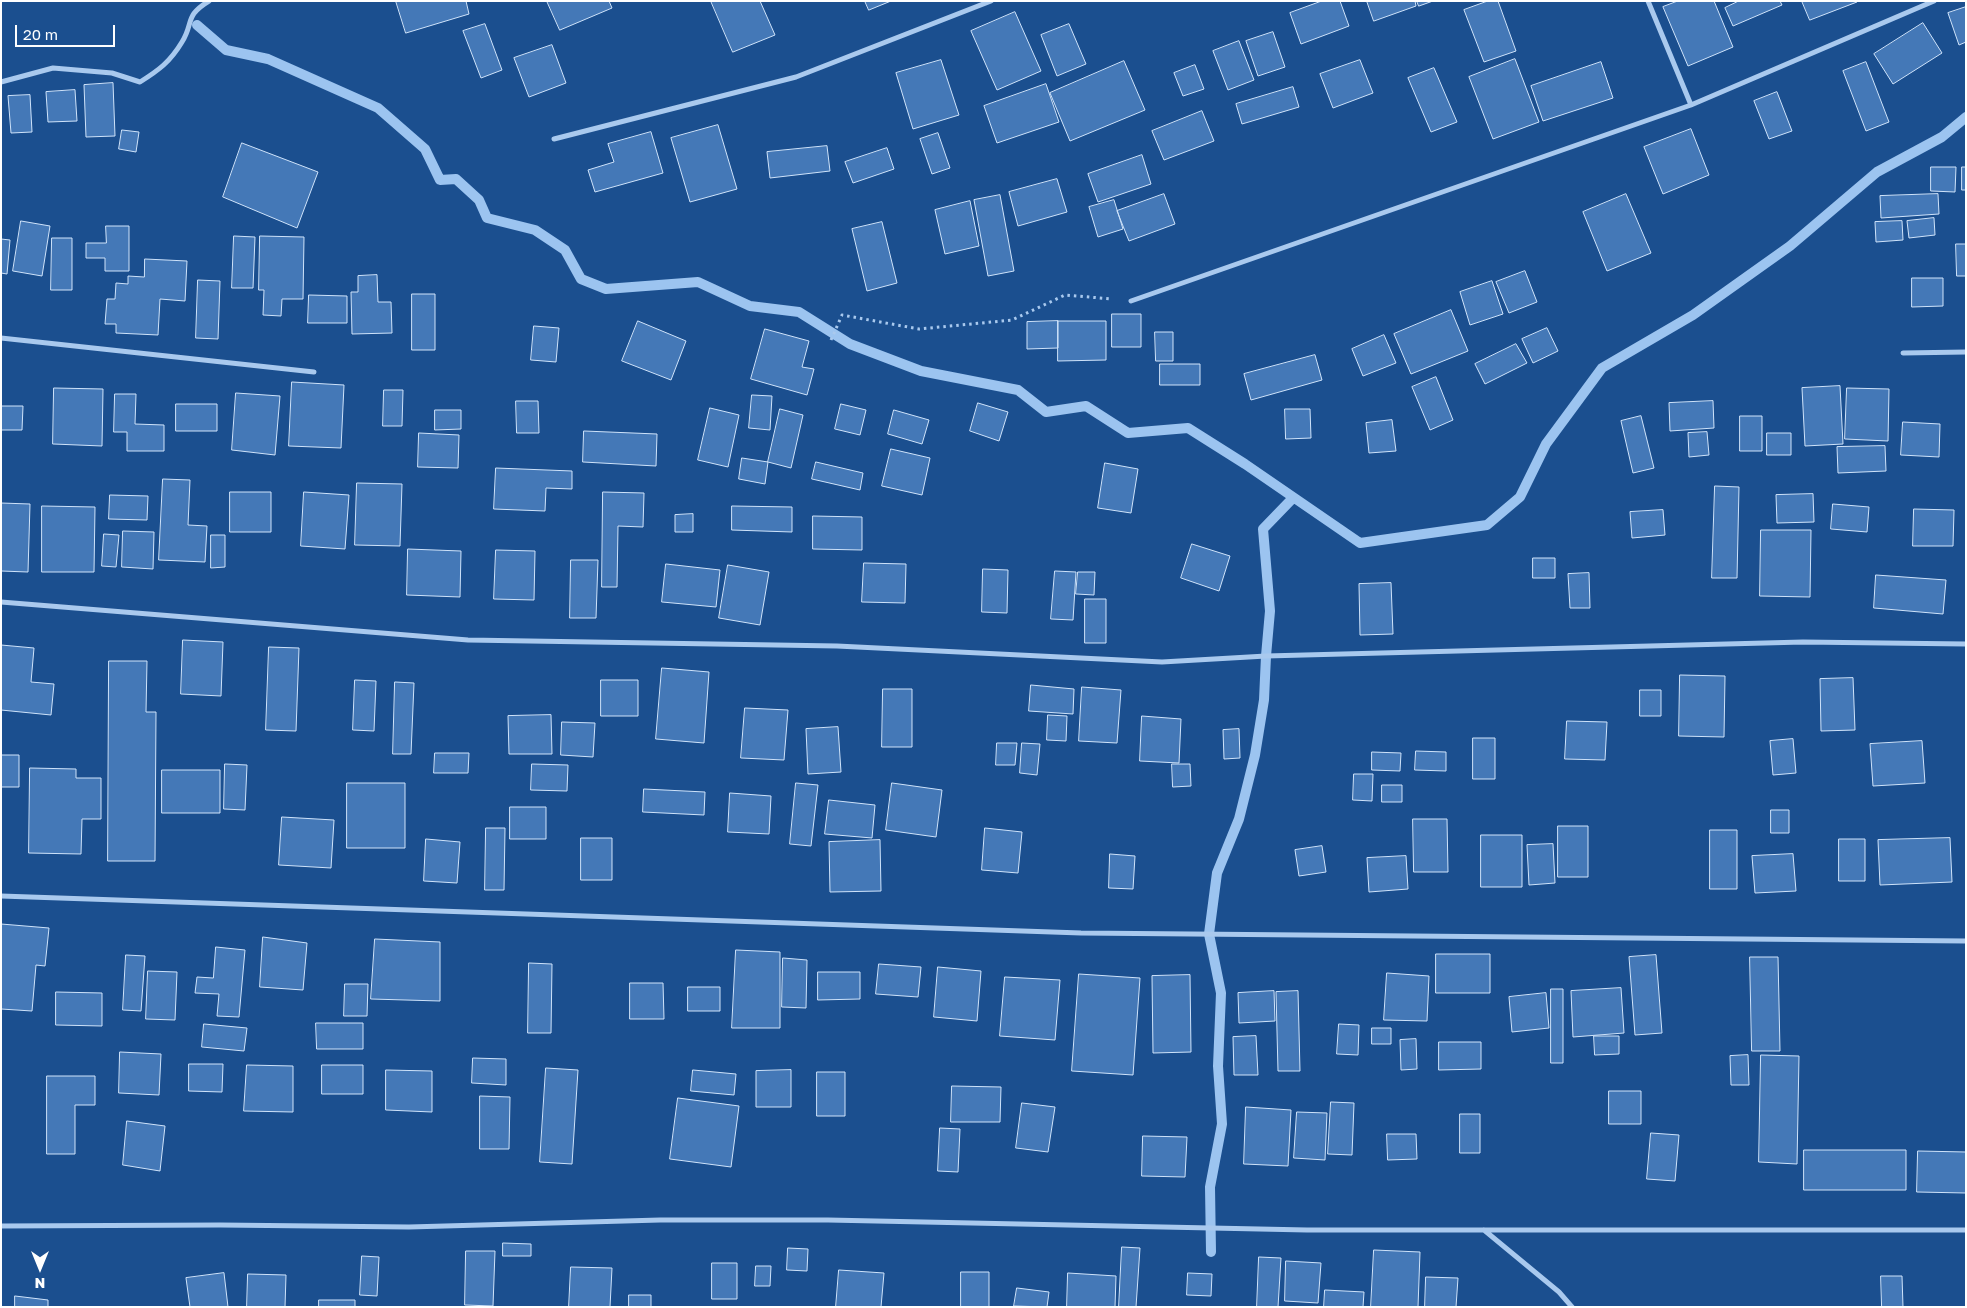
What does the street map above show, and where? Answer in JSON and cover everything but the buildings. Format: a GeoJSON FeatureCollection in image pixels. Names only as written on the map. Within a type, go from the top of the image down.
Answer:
{"type":"FeatureCollection","features":[{"type":"Feature","properties":{"kind":"street"},"geometry":{"type":"LineString","coordinates":[[1,82],[53,68],[112,73],[140,82],[163,68],[183,41],[190,17],[209,1]]}},
{"type":"Feature","properties":{"kind":"street"},"geometry":{"type":"LineString","coordinates":[[554,139],[796,77],[991,1]]}},
{"type":"Feature","properties":{"kind":"street"},"geometry":{"type":"LineString","coordinates":[[1648,1],[1691,105]]}},
{"type":"Feature","properties":{"kind":"street"},"geometry":{"type":"LineString","coordinates":[[1131,301],[1691,105],[1934,1]]}},
{"type":"Feature","properties":{"kind":"street"},"geometry":{"type":"LineString","coordinates":[[1,338],[314,372]]}},
{"type":"Feature","properties":{"kind":"street"},"geometry":{"type":"LineString","coordinates":[[1902,353],[1966,352]]}},
{"type":"Feature","properties":{"kind":"street"},"geometry":{"type":"LineString","coordinates":[[1,602],[468,640],[837,646],[1162,662],[1266,656],[1803,642],[1966,644]]}},
{"type":"Feature","properties":{"kind":"street"},"geometry":{"type":"LineString","coordinates":[[1,896],[1081,933],[1966,941]]}},
{"type":"Feature","properties":{"kind":"street"},"geometry":{"type":"LineString","coordinates":[[1,1226],[410,1227],[660,1220],[828,1220],[1297,1230],[1966,1230]]}},
{"type":"Feature","properties":{"kind":"street"},"geometry":{"type":"LineString","coordinates":[[1484,1229],[1559,1292],[1572,1307]]}},
{"type":"Feature","properties":{"kind":"path"},"geometry":{"type":"LineString","coordinates":[[831,340],[842,315],[919,329],[1012,320],[1065,295],[1131,301]]}},
{"type":"Feature","properties":{"kind":"waterway"},"geometry":{"type":"LineString","coordinates":[[197,25],[226,50],[268,59],[378,108],[425,149],[440,180],[456,179],[479,200],[487,218],[535,230],[565,250],[581,279],[606,289],[698,282],[750,306],[799,312],[850,344],[921,371],[1018,390],[1046,412],[1086,406],[1128,433],[1188,428],[1245,464],[1360,543],[1487,525],[1520,497],[1546,444],[1602,368],[1693,315],[1790,246],[1877,172],[1942,137],[1966,117]]}},
{"type":"Feature","properties":{"kind":"waterway"},"geometry":{"type":"LineString","coordinates":[[1211,1252],[1210,1187],[1222,1124],[1218,1066],[1221,993],[1209,934],[1217,873],[1239,819],[1255,755],[1264,700],[1270,611],[1263,529],[1291,500]]}}]}
